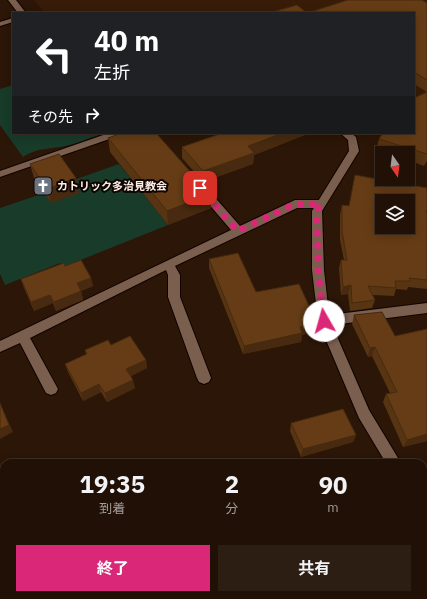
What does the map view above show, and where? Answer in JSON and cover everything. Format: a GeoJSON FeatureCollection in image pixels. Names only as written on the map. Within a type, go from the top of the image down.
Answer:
{"type":"FeatureCollection","features":[{"type":"Feature","properties":{"kind":"street"},"geometry":{"type":"LineString","coordinates":[[12,0],[21,12]]}},
{"type":"Feature","properties":{"kind":"street"},"geometry":{"type":"LineString","coordinates":[[0,24],[12,20]]}},
{"type":"Feature","properties":{"kind":"street"},"geometry":{"type":"LineString","coordinates":[[0,174],[115,134]]}},
{"type":"Feature","properties":{"kind":"street"},"geometry":{"type":"LineString","coordinates":[[347,134],[353,139],[354,151],[317,211],[318,270],[324,321],[364,414],[392,459]]}},
{"type":"Feature","properties":{"kind":"street"},"geometry":{"type":"LineString","coordinates":[[193,179],[238,231]]}},
{"type":"Feature","properties":{"kind":"street"},"geometry":{"type":"LineString","coordinates":[[0,346],[122,289],[168,264],[295,204],[321,204]]}},
{"type":"Feature","properties":{"kind":"street"},"geometry":{"type":"LineString","coordinates":[[168,264],[174,274],[174,297],[204,378]]}},
{"type":"Feature","properties":{"kind":"street"},"geometry":{"type":"LineString","coordinates":[[324,321],[427,308]]}},
{"type":"Feature","properties":{"kind":"street"},"geometry":{"type":"LineString","coordinates":[[22,336],[51,388]]}},
{"type":"Feature","properties":{"kind":"shaded area"},"geometry":{"type":"Polygon","coordinates":[[[34,0],[427,0],[427,130],[415,121],[415,12],[44,12],[34,0]]]}},
{"type":"Feature","properties":{"kind":"green space"},"geometry":{"type":"Polygon","coordinates":[[[12,85],[12,134],[99,135],[69,145],[38,150],[23,157],[0,125],[0,89],[12,85]]]}},
{"type":"Feature","properties":{"kind":"green space"},"geometry":{"type":"Polygon","coordinates":[[[119,164],[168,225],[63,267],[60,263],[5,285],[0,274],[0,208],[44,193],[51,203],[78,193],[71,181],[119,164]]]}},
{"type":"Feature","properties":{"kind":"building"},"geometry":{"type":"Polygon","coordinates":[[[348,0],[422,0],[427,3],[427,80],[415,73],[415,12],[310,12],[348,0]]]}},
{"type":"Feature","properties":{"kind":"building"},"geometry":{"type":"Polygon","coordinates":[[[297,5],[306,12],[272,12],[297,5]]]}},
{"type":"Feature","properties":{"kind":"building"},"geometry":{"type":"Polygon","coordinates":[[[427,92],[427,154],[415,150],[415,146],[401,146],[379,139],[382,134],[415,134],[415,98],[427,92]]]}},
{"type":"Feature","properties":{"kind":"building"},"geometry":{"type":"Polygon","coordinates":[[[119,134],[157,134],[210,194],[167,211],[108,138],[119,134]]]}},
{"type":"Feature","properties":{"kind":"building"},"geometry":{"type":"Polygon","coordinates":[[[220,134],[280,134],[248,146],[254,153],[203,171],[182,147],[220,134]]]}},
{"type":"Feature","properties":{"kind":"building"},"geometry":{"type":"Polygon","coordinates":[[[59,154],[76,178],[47,189],[30,164],[59,154]]]}},
{"type":"Feature","properties":{"kind":"building"},"geometry":{"type":"Polygon","coordinates":[[[355,175],[375,179],[375,186],[415,186],[427,188],[427,280],[409,278],[410,281],[395,281],[396,288],[368,286],[375,300],[352,303],[351,285],[343,287],[341,260],[347,260],[342,231],[342,205],[349,206],[355,175]]]}},
{"type":"Feature","properties":{"kind":"building"},"geometry":{"type":"Polygon","coordinates":[[[238,253],[256,292],[299,284],[314,317],[307,318],[310,325],[300,327],[302,333],[244,346],[209,259],[238,253]]]}},
{"type":"Feature","properties":{"kind":"building"},"geometry":{"type":"Polygon","coordinates":[[[81,260],[91,278],[77,283],[81,291],[54,302],[50,295],[31,302],[21,279],[64,263],[65,266],[81,260]]]}},
{"type":"Feature","properties":{"kind":"building"},"geometry":{"type":"Polygon","coordinates":[[[382,312],[395,336],[427,329],[427,434],[407,440],[386,394],[397,392],[375,347],[370,348],[354,315],[382,312]]]}},
{"type":"Feature","properties":{"kind":"building"},"geometry":{"type":"Polygon","coordinates":[[[130,336],[146,360],[126,369],[133,380],[105,393],[99,384],[81,393],[65,364],[87,354],[85,350],[108,340],[111,345],[130,336]]]}},
{"type":"Feature","properties":{"kind":"building"},"geometry":{"type":"Polygon","coordinates":[[[0,403],[9,425],[0,429],[0,403]]]}},
{"type":"Feature","properties":{"kind":"building"},"geometry":{"type":"Polygon","coordinates":[[[343,409],[356,435],[303,449],[291,423],[343,409]]]}},
{"type":"Feature","properties":{"kind":"place","name":"カトリック多治見教会"},"geometry":{"type":"Point","coordinates":[43,186]}},
{"type":"Feature","properties":{"kind":"route"},"geometry":{"type":"LineString","coordinates":[[200,188],[238,231],[295,204],[321,204],[317,211],[318,270],[324,321]]}}]}
